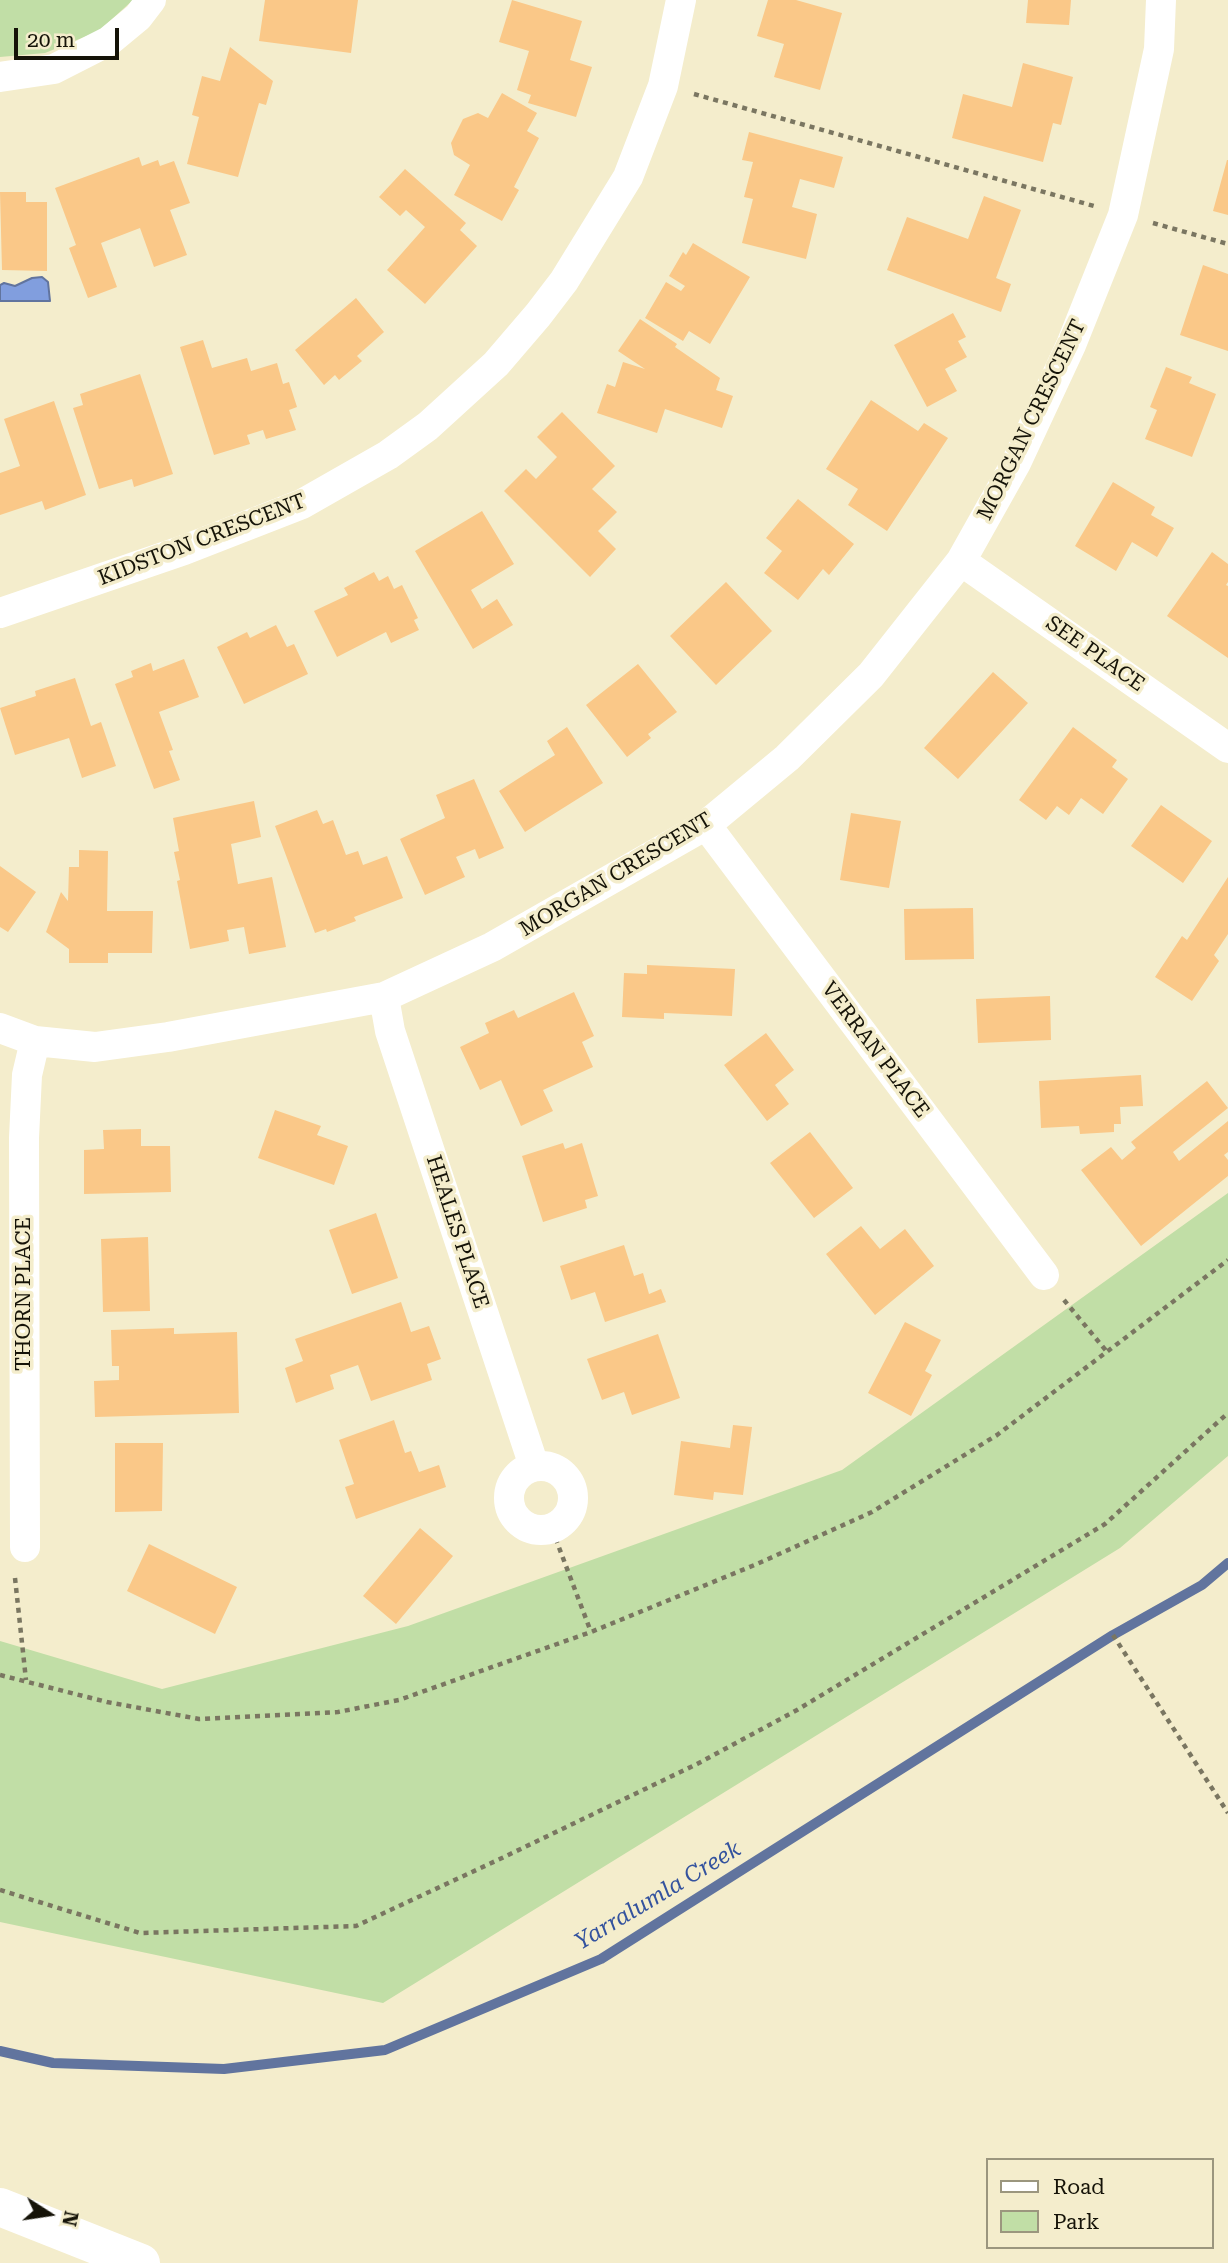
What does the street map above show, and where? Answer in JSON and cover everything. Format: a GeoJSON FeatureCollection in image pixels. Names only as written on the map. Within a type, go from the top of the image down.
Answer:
{"type":"FeatureCollection","features":[{"type":"Feature","properties":{"kind":"highway"},"geometry":{"type":"LineString","coordinates":[[0,2207],[141,2263]]}},
{"type":"Feature","properties":{"kind":"street"},"geometry":{"type":"LineString","coordinates":[[0,77],[54,68],[110,41],[138,17],[151,0]]}},
{"type":"Feature","properties":{"kind":"street","name":"KIDSTON CRESCENT"},"geometry":{"type":"LineString","coordinates":[[0,613],[184,550],[302,504],[388,456],[428,426],[496,364],[565,281],[628,177],[663,86],[681,0]]}},
{"type":"Feature","properties":{"kind":"street","name":"MORGAN CRESCENT"},"geometry":{"type":"LineString","coordinates":[[0,1028],[35,1041],[95,1047],[168,1037],[384,997],[492,947],[706,825],[787,758],[871,675],[961,561],[1016,463],[1071,345],[1123,215],[1158,49],[1161,0]]}},
{"type":"Feature","properties":{"kind":"street","name":"SEE PLACE"},"geometry":{"type":"LineString","coordinates":[[961,561],[1228,748]]}},
{"type":"Feature","properties":{"kind":"street","name":"VERRAN PLACE"},"geometry":{"type":"LineString","coordinates":[[706,825],[1044,1275]]}},
{"type":"Feature","properties":{"kind":"street","name":"HEALES PLACE"},"geometry":{"type":"LineString","coordinates":[[384,997],[390,1031],[534,1466]]}},
{"type":"Feature","properties":{"kind":"street","name":"THORN PLACE"},"geometry":{"type":"LineString","coordinates":[[25,1547],[24,1138],[27,1075],[35,1041]]}},
{"type":"Feature","properties":{"kind":"street"},"geometry":{"type":"LineString","coordinates":[[534,1466],[546,1466],[559,1471],[570,1482],[574,1496],[573,1508],[562,1523],[552,1529],[533,1530],[517,1520],[510,1507],[512,1484],[525,1469],[534,1466]]}},
{"type":"Feature","properties":{"kind":"path"},"geometry":{"type":"LineString","coordinates":[[663,86],[1228,244]]}},
{"type":"Feature","properties":{"kind":"path"},"geometry":{"type":"LineString","coordinates":[[0,1675],[107,1702],[199,1718],[338,1712],[399,1700],[591,1632],[757,1564],[872,1512],[998,1435],[1228,1260]]}},
{"type":"Feature","properties":{"kind":"path"},"geometry":{"type":"LineString","coordinates":[[1044,1275],[1108,1353]]}},
{"type":"Feature","properties":{"kind":"path"},"geometry":{"type":"LineString","coordinates":[[0,1890],[140,1933],[356,1926],[685,1770],[797,1710],[1105,1524],[1228,1413]]}},
{"type":"Feature","properties":{"kind":"path"},"geometry":{"type":"LineString","coordinates":[[552,1529],[591,1632]]}},
{"type":"Feature","properties":{"kind":"path"},"geometry":{"type":"LineString","coordinates":[[25,1547],[14,1581],[26,1680]]}},
{"type":"Feature","properties":{"kind":"path"},"geometry":{"type":"LineString","coordinates":[[1114,1635],[1228,1813]]}},
{"type":"Feature","properties":{"kind":"green space"},"geometry":{"type":"Polygon","coordinates":[[[0,0],[133,0],[99,31],[45,53],[0,57],[0,0]]]}},
{"type":"Feature","properties":{"kind":"green space"},"geometry":{"type":"Polygon","coordinates":[[[1228,1193],[1228,1456],[1120,1548],[383,2003],[0,1922],[0,1641],[162,1689],[408,1626],[842,1470],[1228,1193]]]}},
{"type":"Feature","properties":{"kind":"water"},"geometry":{"type":"Polygon","coordinates":[[[42,277],[48,282],[50,301],[0,301],[0,285],[4,283],[15,286],[32,278],[42,277]]]}},
{"type":"Feature","properties":{"kind":"building"},"geometry":{"type":"Polygon","coordinates":[[[265,0],[358,0],[351,53],[259,41],[265,0]]]}},
{"type":"Feature","properties":{"kind":"building"},"geometry":{"type":"Polygon","coordinates":[[[512,0],[582,21],[570,60],[592,67],[576,117],[528,103],[531,95],[517,90],[529,51],[499,42],[512,0]]]}},
{"type":"Feature","properties":{"kind":"building"},"geometry":{"type":"Polygon","coordinates":[[[768,0],[796,0],[842,13],[820,90],[774,77],[784,44],[757,36],[768,0]]]}},
{"type":"Feature","properties":{"kind":"building"},"geometry":{"type":"Polygon","coordinates":[[[1028,0],[1071,0],[1069,25],[1026,23],[1028,0]]]}},
{"type":"Feature","properties":{"kind":"building"},"geometry":{"type":"Polygon","coordinates":[[[230,47],[273,81],[266,105],[259,103],[238,177],[187,164],[199,117],[192,115],[202,76],[220,81],[230,47]]]}},
{"type":"Feature","properties":{"kind":"building"},"geometry":{"type":"Polygon","coordinates":[[[1023,63],[1073,77],[1061,125],[1053,123],[1043,162],[952,138],[963,94],[1012,107],[1023,63]]]}},
{"type":"Feature","properties":{"kind":"building"},"geometry":{"type":"Polygon","coordinates":[[[502,93],[537,113],[527,131],[539,138],[514,187],[519,190],[502,221],[454,195],[470,165],[454,155],[451,143],[463,119],[478,113],[488,118],[502,93]]]}},
{"type":"Feature","properties":{"kind":"building"},"geometry":{"type":"Polygon","coordinates":[[[749,132],[843,157],[834,188],[800,179],[792,207],[817,214],[806,259],[742,243],[753,199],[744,197],[753,162],[742,160],[749,132]]]}},
{"type":"Feature","properties":{"kind":"building"},"geometry":{"type":"Polygon","coordinates":[[[139,157],[142,166],[158,160],[160,166],[174,161],[190,203],[170,210],[187,255],[154,267],[140,228],[101,243],[117,287],[88,298],[69,248],[76,245],[55,188],[139,157]]]}},
{"type":"Feature","properties":{"kind":"building"},"geometry":{"type":"Polygon","coordinates":[[[1228,160],[1228,215],[1213,211],[1228,160]]]}},
{"type":"Feature","properties":{"kind":"building"},"geometry":{"type":"Polygon","coordinates":[[[405,169],[466,223],[460,230],[477,246],[425,304],[387,270],[425,227],[406,210],[400,216],[379,197],[405,169]]]}},
{"type":"Feature","properties":{"kind":"building"},"geometry":{"type":"Polygon","coordinates":[[[0,192],[26,192],[26,202],[47,202],[47,271],[2,270],[0,192]]]}},
{"type":"Feature","properties":{"kind":"building"},"geometry":{"type":"Polygon","coordinates":[[[984,196],[1021,210],[996,278],[1011,284],[1001,312],[887,270],[907,217],[968,239],[984,196]]]}},
{"type":"Feature","properties":{"kind":"building"},"geometry":{"type":"Polygon","coordinates":[[[693,243],[750,277],[710,344],[689,331],[683,341],[645,318],[666,282],[681,291],[685,286],[669,276],[683,252],[686,255],[693,243]]]}},
{"type":"Feature","properties":{"kind":"building"},"geometry":{"type":"Polygon","coordinates":[[[1203,265],[1228,274],[1228,351],[1180,335],[1203,265]]]}},
{"type":"Feature","properties":{"kind":"building"},"geometry":{"type":"Polygon","coordinates":[[[356,298],[384,332],[357,356],[362,361],[339,380],[335,375],[324,385],[295,350],[356,298]]]}},
{"type":"Feature","properties":{"kind":"building"},"geometry":{"type":"Polygon","coordinates":[[[953,313],[966,337],[958,341],[967,357],[945,369],[957,391],[927,407],[894,345],[953,313]]]}},
{"type":"Feature","properties":{"kind":"building"},"geometry":{"type":"Polygon","coordinates":[[[640,319],[720,378],[716,390],[733,396],[722,428],[665,409],[657,433],[597,413],[607,384],[615,387],[623,362],[645,369],[618,351],[640,319]]]}},
{"type":"Feature","properties":{"kind":"building"},"geometry":{"type":"Polygon","coordinates":[[[203,340],[212,368],[247,358],[251,371],[277,363],[283,384],[289,382],[297,407],[289,410],[296,430],[266,439],[263,430],[247,435],[250,444],[214,455],[180,347],[203,340]]]}},
{"type":"Feature","properties":{"kind":"building"},"geometry":{"type":"Polygon","coordinates":[[[1166,367],[1192,377],[1189,383],[1216,394],[1192,457],[1145,439],[1157,410],[1150,407],[1166,367]]]}},
{"type":"Feature","properties":{"kind":"building"},"geometry":{"type":"Polygon","coordinates":[[[140,374],[173,474],[134,487],[132,479],[99,489],[73,408],[83,405],[80,394],[140,374]]]}},
{"type":"Feature","properties":{"kind":"building"},"geometry":{"type":"Polygon","coordinates":[[[871,400],[918,431],[924,423],[948,438],[887,531],[848,505],[858,489],[826,469],[871,400]]]}},
{"type":"Feature","properties":{"kind":"building"},"geometry":{"type":"Polygon","coordinates":[[[54,401],[86,495],[45,510],[42,501],[0,515],[0,473],[20,466],[4,419],[54,401]]]}},
{"type":"Feature","properties":{"kind":"building"},"geometry":{"type":"Polygon","coordinates":[[[562,412],[615,466],[592,489],[617,512],[598,531],[616,549],[590,577],[504,491],[526,469],[536,479],[557,457],[537,437],[562,412]]]}},
{"type":"Feature","properties":{"kind":"building"},"geometry":{"type":"Polygon","coordinates":[[[1113,482],[1155,507],[1151,515],[1174,528],[1157,557],[1132,542],[1116,571],[1075,546],[1113,482]]]}},
{"type":"Feature","properties":{"kind":"building"},"geometry":{"type":"Polygon","coordinates":[[[798,499],[854,544],[829,575],[823,569],[798,600],[764,573],[782,551],[766,538],[798,499]]]}},
{"type":"Feature","properties":{"kind":"building"},"geometry":{"type":"Polygon","coordinates":[[[482,511],[514,564],[471,590],[482,609],[497,599],[513,625],[473,649],[415,551],[482,511]]]}},
{"type":"Feature","properties":{"kind":"building"},"geometry":{"type":"Polygon","coordinates":[[[1212,552],[1228,564],[1228,658],[1167,616],[1212,552]]]}},
{"type":"Feature","properties":{"kind":"building"},"geometry":{"type":"Polygon","coordinates":[[[374,572],[379,581],[388,576],[394,589],[402,585],[418,618],[414,620],[419,630],[391,643],[386,632],[337,657],[314,611],[348,595],[344,588],[374,572]]]}},
{"type":"Feature","properties":{"kind":"building"},"geometry":{"type":"Polygon","coordinates":[[[726,582],[772,631],[716,685],[670,636],[726,582]]]}},
{"type":"Feature","properties":{"kind":"building"},"geometry":{"type":"Polygon","coordinates":[[[276,625],[287,647],[294,644],[308,674],[244,704],[217,647],[247,632],[250,638],[276,625]]]}},
{"type":"Feature","properties":{"kind":"building"},"geometry":{"type":"Polygon","coordinates":[[[184,659],[199,697],[159,712],[173,750],[169,751],[180,780],[154,789],[115,684],[133,677],[131,671],[151,663],[153,671],[184,659]]]}},
{"type":"Feature","properties":{"kind":"building"},"geometry":{"type":"Polygon","coordinates":[[[638,664],[677,712],[648,734],[651,738],[627,757],[586,705],[638,664]]]}},
{"type":"Feature","properties":{"kind":"building"},"geometry":{"type":"Polygon","coordinates":[[[993,672],[1028,703],[958,779],[924,748],[993,672]]]}},
{"type":"Feature","properties":{"kind":"building"},"geometry":{"type":"Polygon","coordinates":[[[75,678],[91,726],[101,722],[116,766],[82,778],[69,738],[15,755],[0,708],[36,696],[35,691],[75,678]]]}},
{"type":"Feature","properties":{"kind":"building"},"geometry":{"type":"Polygon","coordinates":[[[567,727],[603,783],[525,832],[499,791],[555,755],[547,741],[567,727]]]}},
{"type":"Feature","properties":{"kind":"building"},"geometry":{"type":"Polygon","coordinates":[[[1073,727],[1117,760],[1112,767],[1128,779],[1103,814],[1081,798],[1069,815],[1057,806],[1046,820],[1019,800],[1073,727]]]}},
{"type":"Feature","properties":{"kind":"building"},"geometry":{"type":"Polygon","coordinates":[[[474,779],[504,848],[479,859],[475,849],[456,857],[465,877],[425,895],[400,839],[445,818],[436,795],[474,779]]]}},
{"type":"Feature","properties":{"kind":"building"},"geometry":{"type":"Polygon","coordinates":[[[254,801],[261,837],[231,844],[238,884],[272,877],[286,947],[249,954],[244,927],[227,930],[229,941],[190,949],[177,881],[180,880],[174,852],[179,851],[173,818],[254,801]]]}},
{"type":"Feature","properties":{"kind":"building"},"geometry":{"type":"Polygon","coordinates":[[[1161,805],[1212,841],[1183,883],[1131,846],[1161,805]]]}},
{"type":"Feature","properties":{"kind":"building"},"geometry":{"type":"Polygon","coordinates":[[[317,810],[323,824],[333,820],[346,855],[358,851],[363,865],[387,856],[403,898],[354,917],[356,921],[327,932],[326,929],[315,933],[275,826],[317,810]]]}},
{"type":"Feature","properties":{"kind":"building"},"geometry":{"type":"Polygon","coordinates":[[[851,813],[901,821],[889,888],[840,880],[851,813]]]}},
{"type":"Feature","properties":{"kind":"building"},"geometry":{"type":"Polygon","coordinates":[[[79,850],[108,851],[107,911],[153,911],[152,953],[108,953],[108,963],[69,963],[69,949],[46,932],[61,892],[68,901],[69,867],[79,867],[79,850]]]}},
{"type":"Feature","properties":{"kind":"building"},"geometry":{"type":"Polygon","coordinates":[[[0,866],[36,892],[8,932],[0,927],[0,866]]]}},
{"type":"Feature","properties":{"kind":"building"},"geometry":{"type":"Polygon","coordinates":[[[1228,877],[1228,934],[1214,955],[1219,961],[1192,1001],[1155,977],[1182,936],[1187,940],[1228,877]]]}},
{"type":"Feature","properties":{"kind":"building"},"geometry":{"type":"Polygon","coordinates":[[[973,908],[974,959],[905,960],[904,909],[973,908]]]}},
{"type":"Feature","properties":{"kind":"building"},"geometry":{"type":"Polygon","coordinates":[[[647,965],[735,969],[732,1016],[664,1013],[664,1019],[622,1017],[624,973],[647,974],[647,965]]]}},
{"type":"Feature","properties":{"kind":"building"},"geometry":{"type":"Polygon","coordinates":[[[574,992],[594,1036],[582,1042],[593,1067],[543,1090],[553,1111],[521,1126],[501,1080],[480,1090],[460,1047],[489,1033],[485,1023],[514,1010],[518,1018],[574,992]]]}},
{"type":"Feature","properties":{"kind":"building"},"geometry":{"type":"Polygon","coordinates":[[[1050,996],[1051,1040],[978,1043],[976,999],[1050,996]]]}},
{"type":"Feature","properties":{"kind":"building"},"geometry":{"type":"Polygon","coordinates":[[[766,1033],[794,1070],[775,1085],[789,1104],[767,1121],[724,1065],[766,1033]]]}},
{"type":"Feature","properties":{"kind":"building"},"geometry":{"type":"Polygon","coordinates":[[[1141,1075],[1143,1106],[1120,1107],[1121,1124],[1114,1124],[1114,1132],[1080,1134],[1079,1126],[1041,1128],[1039,1081],[1141,1075]]]}},
{"type":"Feature","properties":{"kind":"building"},"geometry":{"type":"Polygon","coordinates":[[[1207,1081],[1228,1108],[1173,1152],[1179,1161],[1228,1121],[1228,1152],[1224,1155],[1228,1160],[1228,1176],[1141,1246],[1081,1170],[1111,1147],[1122,1160],[1136,1148],[1131,1142],[1207,1081]]]}},
{"type":"Feature","properties":{"kind":"building"},"geometry":{"type":"Polygon","coordinates":[[[275,1110],[321,1126],[317,1135],[348,1146],[334,1185],[258,1158],[275,1110]]]}},
{"type":"Feature","properties":{"kind":"building"},"geometry":{"type":"Polygon","coordinates":[[[141,1129],[141,1146],[170,1146],[171,1192],[84,1194],[84,1150],[104,1149],[103,1130],[141,1129]]]}},
{"type":"Feature","properties":{"kind":"building"},"geometry":{"type":"Polygon","coordinates":[[[810,1132],[853,1188],[814,1218],[770,1163],[810,1132]]]}},
{"type":"Feature","properties":{"kind":"building"},"geometry":{"type":"Polygon","coordinates":[[[563,1143],[565,1149],[582,1143],[598,1196],[585,1200],[587,1208],[543,1222],[522,1156],[563,1143]]]}},
{"type":"Feature","properties":{"kind":"building"},"geometry":{"type":"Polygon","coordinates":[[[376,1213],[398,1278],[352,1294],[329,1230],[376,1213]]]}},
{"type":"Feature","properties":{"kind":"building"},"geometry":{"type":"Polygon","coordinates":[[[861,1226],[880,1249],[905,1229],[934,1266],[875,1315],[826,1254],[861,1226]]]}},
{"type":"Feature","properties":{"kind":"building"},"geometry":{"type":"Polygon","coordinates":[[[148,1237],[150,1311],[103,1312],[101,1239],[148,1237]]]}},
{"type":"Feature","properties":{"kind":"building"},"geometry":{"type":"Polygon","coordinates":[[[624,1245],[634,1276],[643,1273],[649,1294],[661,1289],[666,1302],[605,1322],[595,1292],[571,1300],[560,1266],[624,1245]]]}},
{"type":"Feature","properties":{"kind":"building"},"geometry":{"type":"Polygon","coordinates":[[[401,1302],[411,1332],[429,1326],[441,1359],[427,1364],[432,1380],[371,1401],[358,1365],[330,1375],[334,1389],[296,1403],[285,1368],[303,1361],[295,1339],[401,1302]]]}},
{"type":"Feature","properties":{"kind":"building"},"geometry":{"type":"Polygon","coordinates":[[[905,1322],[941,1340],[925,1371],[932,1375],[911,1416],[868,1393],[905,1322]]]}},
{"type":"Feature","properties":{"kind":"building"},"geometry":{"type":"Polygon","coordinates":[[[174,1328],[174,1334],[237,1332],[239,1413],[95,1417],[94,1381],[119,1380],[119,1366],[112,1366],[111,1330],[174,1328]]]}},
{"type":"Feature","properties":{"kind":"building"},"geometry":{"type":"Polygon","coordinates":[[[658,1334],[680,1398],[632,1415],[624,1392],[602,1400],[587,1359],[658,1334]]]}},
{"type":"Feature","properties":{"kind":"building"},"geometry":{"type":"Polygon","coordinates":[[[394,1420],[405,1453],[411,1451],[419,1472],[439,1465],[446,1487],[356,1519],[345,1487],[354,1484],[339,1440],[394,1420]]]}},
{"type":"Feature","properties":{"kind":"building"},"geometry":{"type":"Polygon","coordinates":[[[733,1425],[752,1427],[743,1495],[714,1492],[713,1500],[674,1495],[681,1441],[730,1448],[733,1425]]]}},
{"type":"Feature","properties":{"kind":"building"},"geometry":{"type":"Polygon","coordinates":[[[115,1443],[163,1443],[162,1511],[115,1512],[115,1443]]]}},
{"type":"Feature","properties":{"kind":"building"},"geometry":{"type":"Polygon","coordinates":[[[420,1528],[453,1556],[396,1624],[363,1596],[420,1528]]]}},
{"type":"Feature","properties":{"kind":"building"},"geometry":{"type":"Polygon","coordinates":[[[149,1544],[237,1587],[215,1634],[127,1591],[149,1544]]]}},
{"type":"Feature","properties":{"kind":"waterway","name":"Yarralumla Creek"},"geometry":{"type":"LineString","coordinates":[[0,2051],[53,2063],[224,2069],[385,2050],[601,1959],[1113,1635],[1202,1585],[1228,1563]]}}]}
